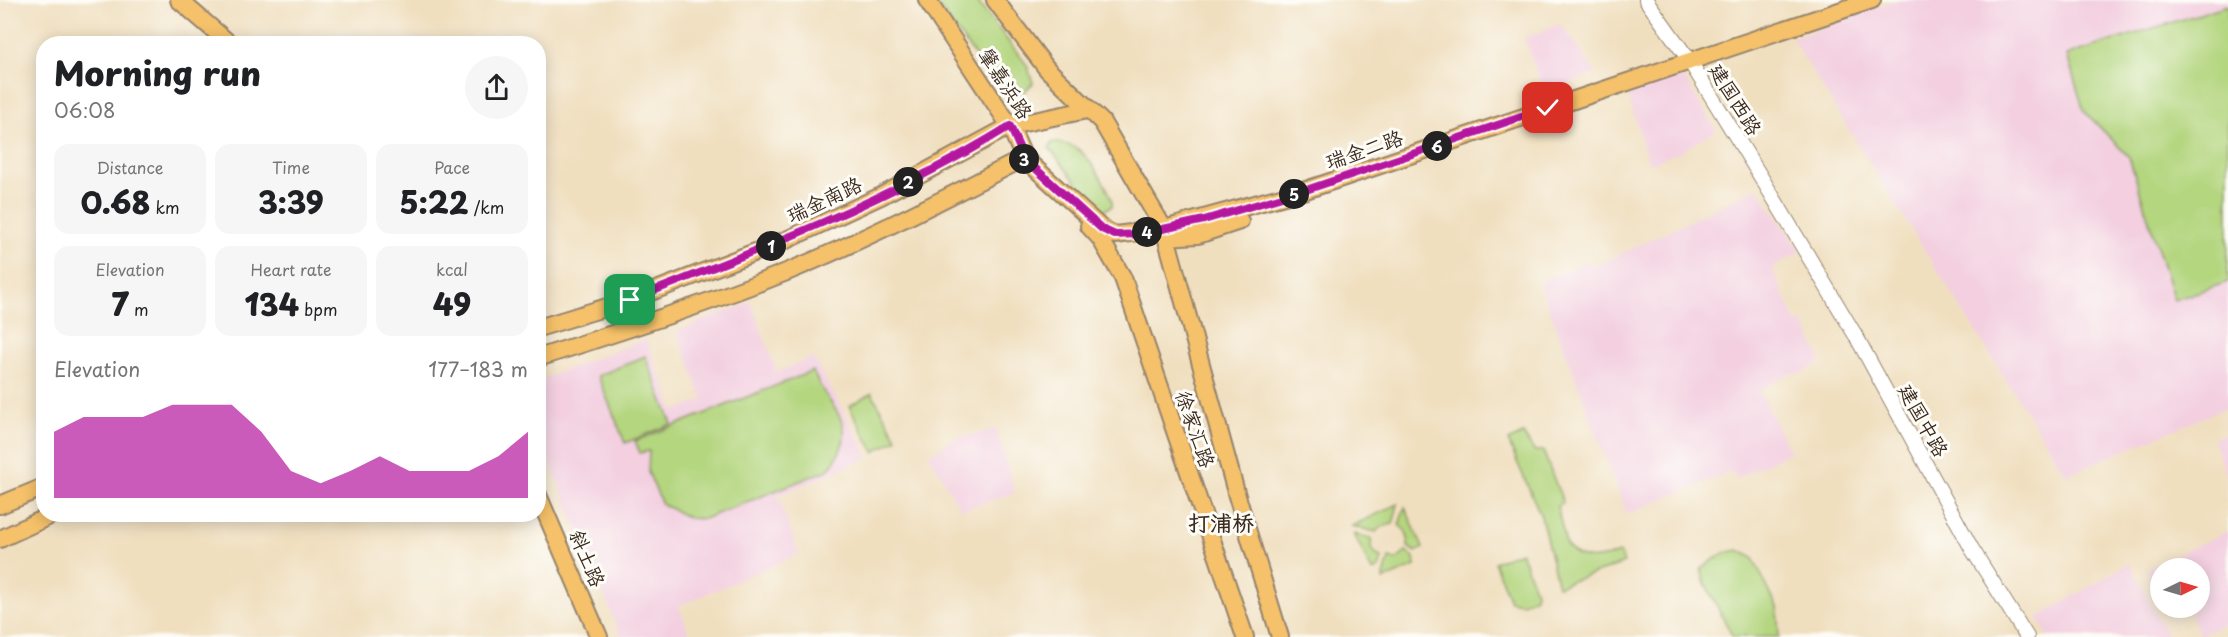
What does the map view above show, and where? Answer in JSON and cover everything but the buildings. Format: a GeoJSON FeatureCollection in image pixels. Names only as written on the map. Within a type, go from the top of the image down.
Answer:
{"type":"FeatureCollection","features":[{"type":"Feature","properties":{"kind":"main road"},"geometry":{"type":"LineString","coordinates":[[179,0],[221,36]]}},
{"type":"Feature","properties":{"kind":"main road","name":"肇嘉浜路"},"geometry":{"type":"LineString","coordinates":[[927,0],[1010,126],[1024,158],[1100,238]]}},
{"type":"Feature","properties":{"kind":"main road","name":"肇嘉浜路"},"geometry":{"type":"LineString","coordinates":[[995,0],[1047,69],[1102,122],[1165,233]]}},
{"type":"Feature","properties":{"kind":"main road"},"geometry":{"type":"LineString","coordinates":[[546,355],[787,272],[875,233],[1024,158],[1102,229],[1115,235],[1165,233],[1198,235],[1483,137],[1689,60],[1872,0]]}},
{"type":"Feature","properties":{"kind":"main road","name":"瑞金南路"},"geometry":{"type":"LineString","coordinates":[[546,326],[630,300],[784,241],[881,196],[1010,126],[1087,110]]}},
{"type":"Feature","properties":{"kind":"main road","name":"徐家汇路"},"geometry":{"type":"LineString","coordinates":[[1165,233],[1237,496],[1280,637]]}},
{"type":"Feature","properties":{"kind":"main road","name":"徐家汇路"},"geometry":{"type":"LineString","coordinates":[[1100,238],[1123,278],[1245,637]]}},
{"type":"Feature","properties":{"kind":"main road"},"geometry":{"type":"LineString","coordinates":[[0,505],[36,490]]}},
{"type":"Feature","properties":{"kind":"main road","name":"斜土路"},"geometry":{"type":"LineString","coordinates":[[546,514],[599,637]]}},
{"type":"Feature","properties":{"kind":"main road"},"geometry":{"type":"LineString","coordinates":[[0,539],[37,522]]}},
{"type":"Feature","properties":{"kind":"street","name":"建国西路"},"geometry":{"type":"LineString","coordinates":[[1646,0],[1689,60],[1788,222]]}},
{"type":"Feature","properties":{"kind":"street","name":"建国中路"},"geometry":{"type":"LineString","coordinates":[[1788,222],[1857,338],[1972,549],[2027,637]]}},
{"type":"Feature","properties":{"kind":"shaded area"},"geometry":{"type":"Polygon","coordinates":[[[1896,0],[2228,0],[2228,407],[2066,475],[1792,39],[1896,0]]]}},
{"type":"Feature","properties":{"kind":"shaded area"},"geometry":{"type":"Polygon","coordinates":[[[1561,24],[1596,73],[1544,92],[1524,38],[1561,24]]]}},
{"type":"Feature","properties":{"kind":"shaded area"},"geometry":{"type":"Polygon","coordinates":[[[1682,74],[1716,130],[1680,152],[1649,164],[1627,92],[1682,74]]]}},
{"type":"Feature","properties":{"kind":"shaded area"},"geometry":{"type":"Polygon","coordinates":[[[1757,188],[1801,252],[1772,268],[1797,324],[1804,322],[1821,361],[1804,373],[1791,373],[1759,390],[1790,452],[1736,479],[1732,471],[1627,514],[1539,282],[1590,261],[1594,267],[1757,188]]]}},
{"type":"Feature","properties":{"kind":"shaded area"},"geometry":{"type":"Polygon","coordinates":[[[751,302],[777,372],[813,357],[869,457],[778,496],[799,554],[679,606],[691,637],[621,637],[546,453],[546,377],[646,339],[674,411],[703,400],[677,331],[751,302]]]}},
{"type":"Feature","properties":{"kind":"shaded area"},"geometry":{"type":"Polygon","coordinates":[[[996,429],[1015,493],[961,510],[929,455],[954,439],[996,429]]]}},
{"type":"Feature","properties":{"kind":"shaded area"},"geometry":{"type":"Polygon","coordinates":[[[2228,433],[2228,480],[2213,439],[2228,433]]]}},
{"type":"Feature","properties":{"kind":"shaded area"},"geometry":{"type":"Polygon","coordinates":[[[2228,531],[2228,623],[2200,636],[2192,618],[2210,618],[2210,558],[2170,558],[2228,531]]]}},
{"type":"Feature","properties":{"kind":"shaded area"},"geometry":{"type":"Polygon","coordinates":[[[2129,563],[2150,603],[2150,618],[2158,618],[2168,637],[2048,637],[2037,618],[2129,563]]]}},
{"type":"Feature","properties":{"kind":"green space"},"geometry":{"type":"Polygon","coordinates":[[[934,0],[976,0],[1027,65],[1033,83],[1020,96],[1003,94],[934,0]]]}},
{"type":"Feature","properties":{"kind":"green space"},"geometry":{"type":"Polygon","coordinates":[[[2228,5],[2228,282],[2174,300],[2129,157],[2084,111],[2067,55],[2228,5]]]}},
{"type":"Feature","properties":{"kind":"green space"},"geometry":{"type":"Polygon","coordinates":[[[1053,142],[1074,147],[1087,158],[1109,193],[1112,206],[1102,211],[1094,204],[1049,148],[1053,142]]]}},
{"type":"Feature","properties":{"kind":"green space"},"geometry":{"type":"Polygon","coordinates":[[[645,356],[672,424],[625,443],[598,376],[645,356]]]}},
{"type":"Feature","properties":{"kind":"green space"},"geometry":{"type":"Polygon","coordinates":[[[813,371],[835,408],[844,429],[844,440],[839,454],[828,470],[704,519],[689,518],[662,504],[648,472],[649,451],[640,453],[635,441],[813,371]]]}},
{"type":"Feature","properties":{"kind":"green space"},"geometry":{"type":"Polygon","coordinates":[[[872,393],[897,439],[874,452],[849,406],[872,393]]]}},
{"type":"Feature","properties":{"kind":"green space"},"geometry":{"type":"Polygon","coordinates":[[[1523,434],[1534,451],[1543,451],[1563,502],[1557,506],[1566,545],[1584,557],[1598,558],[1620,553],[1624,563],[1558,586],[1541,516],[1508,441],[1523,434]]]}},
{"type":"Feature","properties":{"kind":"green space"},"geometry":{"type":"Polygon","coordinates":[[[1398,504],[1393,524],[1381,527],[1376,532],[1352,526],[1398,504]]]}},
{"type":"Feature","properties":{"kind":"green space"},"geometry":{"type":"Polygon","coordinates":[[[1405,507],[1423,548],[1416,552],[1408,547],[1407,534],[1399,525],[1405,507]]]}},
{"type":"Feature","properties":{"kind":"green space"},"geometry":{"type":"Polygon","coordinates":[[[1354,534],[1371,539],[1373,550],[1382,558],[1379,568],[1372,571],[1354,534]]]}},
{"type":"Feature","properties":{"kind":"green space"},"geometry":{"type":"Polygon","coordinates":[[[1739,550],[1753,558],[1777,607],[1779,637],[1733,637],[1704,581],[1701,568],[1724,553],[1739,550]]]}},
{"type":"Feature","properties":{"kind":"green space"},"geometry":{"type":"Polygon","coordinates":[[[1406,552],[1414,557],[1415,566],[1383,580],[1389,558],[1396,560],[1406,552]]]}},
{"type":"Feature","properties":{"kind":"green space"},"geometry":{"type":"Polygon","coordinates":[[[1521,552],[1536,592],[1535,597],[1522,603],[1510,601],[1494,562],[1521,552]]]}},
{"type":"Feature","properties":{"kind":"district","name":"打浦桥"},"geometry":{"type":"Point","coordinates":[1221,521]}},
{"type":"Feature","properties":{"kind":"route"},"geometry":{"type":"LineString","coordinates":[[630,300],[784,241],[881,196],[1010,126],[1024,158],[1102,229],[1115,235],[1140,234],[1204,220],[1306,190],[1548,108]]}}]}
